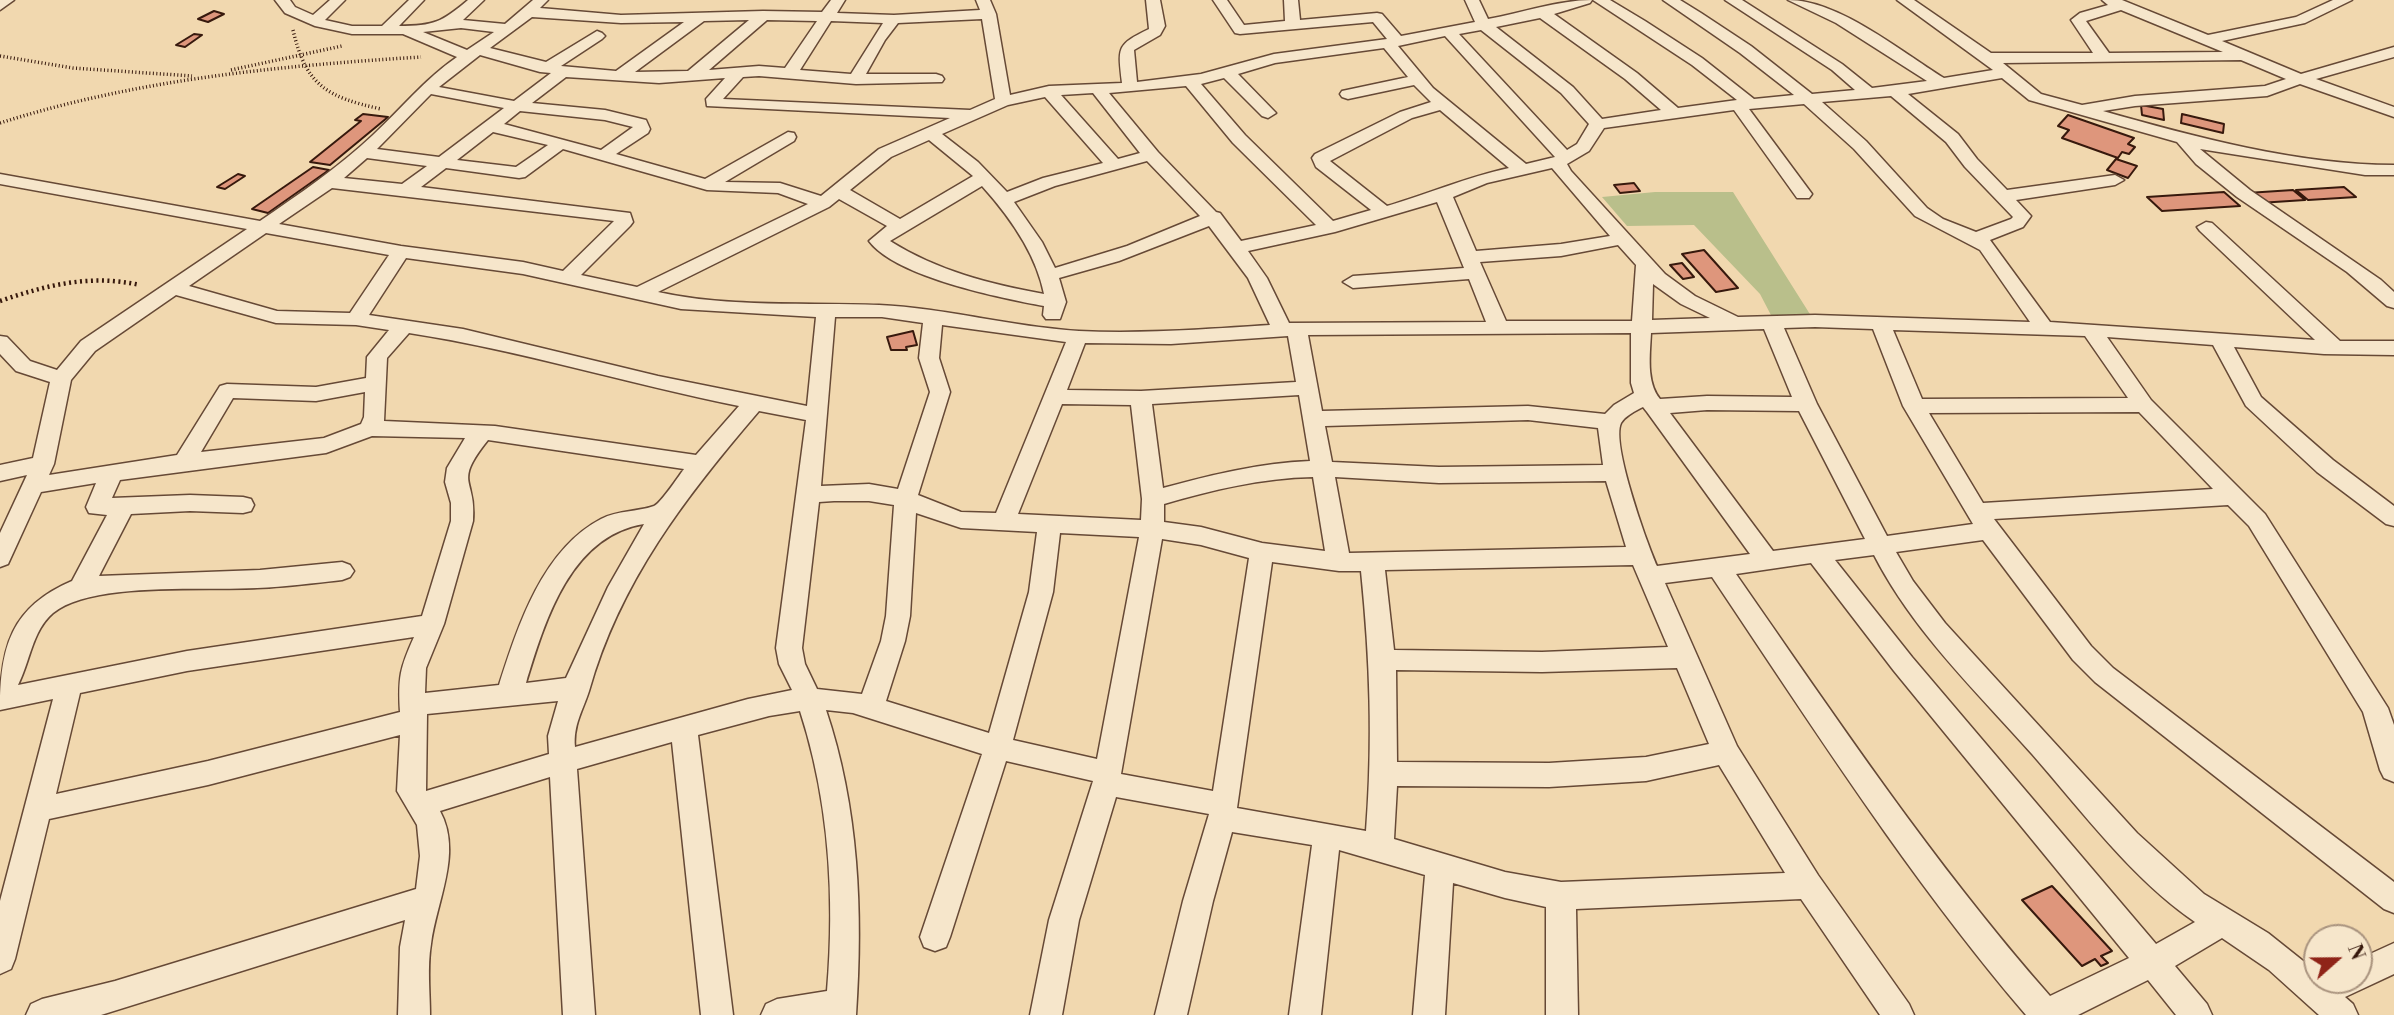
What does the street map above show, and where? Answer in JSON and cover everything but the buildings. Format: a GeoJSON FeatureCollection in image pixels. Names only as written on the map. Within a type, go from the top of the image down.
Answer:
{"type":"FeatureCollection","features":[{"type":"Feature","properties":{"kind":"street"},"geometry":{"type":"LineString","coordinates":[[0,6],[7,0]]}},
{"type":"Feature","properties":{"kind":"street"},"geometry":{"type":"LineString","coordinates":[[315,21],[338,0]]}},
{"type":"Feature","properties":{"kind":"street"},"geometry":{"type":"LineString","coordinates":[[386,30],[417,0]]}},
{"type":"Feature","properties":{"kind":"street"},"geometry":{"type":"LineString","coordinates":[[448,25],[477,0]]}},
{"type":"Feature","properties":{"kind":"street"},"geometry":{"type":"LineString","coordinates":[[737,15],[744,0]]}},
{"type":"Feature","properties":{"kind":"street"},"geometry":{"type":"LineString","coordinates":[[789,74],[838,0]]}},
{"type":"Feature","properties":{"kind":"street"},"geometry":{"type":"LineString","coordinates":[[931,0],[942,16]]}},
{"type":"Feature","properties":{"kind":"street"},"geometry":{"type":"LineString","coordinates":[[1130,88],[1126,50],[1130,44],[1156,32],[1158,26],[1153,0]]}},
{"type":"Feature","properties":{"kind":"street"},"geometry":{"type":"LineString","coordinates":[[1220,0],[1251,46]]}},
{"type":"Feature","properties":{"kind":"street"},"geometry":{"type":"LineString","coordinates":[[1291,0],[1293,24]]}},
{"type":"Feature","properties":{"kind":"street"},"geometry":{"type":"LineString","coordinates":[[1472,0],[1483,24],[1567,90],[1598,124]]}},
{"type":"Feature","properties":{"kind":"street"},"geometry":{"type":"LineString","coordinates":[[1251,46],[1393,42],[1543,13],[1585,0]]}},
{"type":"Feature","properties":{"kind":"street"},"geometry":{"type":"LineString","coordinates":[[1600,0],[1681,49],[1728,83],[1802,194]]}},
{"type":"Feature","properties":{"kind":"street"},"geometry":{"type":"LineString","coordinates":[[1670,0],[1747,48],[1810,100],[1862,147],[1923,214],[1936,223],[1977,238],[1994,253],[2044,328]]}},
{"type":"Feature","properties":{"kind":"street"},"geometry":{"type":"LineString","coordinates":[[1732,0],[1837,67],[1868,93]]}},
{"type":"Feature","properties":{"kind":"street"},"geometry":{"type":"LineString","coordinates":[[1795,0],[1841,20],[1942,84]]}},
{"type":"Feature","properties":{"kind":"street"},"geometry":{"type":"LineString","coordinates":[[1904,0],[1988,58],[2033,96],[2212,147],[2353,169],[2394,170]]}},
{"type":"Feature","properties":{"kind":"street"},"geometry":{"type":"LineString","coordinates":[[2207,40],[2301,20],[2331,2]]}},
{"type":"Feature","properties":{"kind":"street"},"geometry":{"type":"LineString","coordinates":[[2104,57],[2078,20],[2115,3],[2300,79],[2394,112]]}},
{"type":"Feature","properties":{"kind":"street"},"geometry":{"type":"LineString","coordinates":[[286,5],[315,21],[352,30],[405,30],[448,25],[509,29]]}},
{"type":"Feature","properties":{"kind":"street"},"geometry":{"type":"LineString","coordinates":[[2,552],[43,464],[61,378],[88,346],[329,182],[426,89],[468,53],[509,29],[535,6],[600,19],[763,15],[894,19],[942,16],[986,7],[1003,101]]}},
{"type":"Feature","properties":{"kind":"street"},"geometry":{"type":"LineString","coordinates":[[1543,13],[1615,64],[1674,113]]}},
{"type":"Feature","properties":{"kind":"street"},"geometry":{"type":"LineString","coordinates":[[691,77],[763,15]]}},
{"type":"Feature","properties":{"kind":"street"},"geometry":{"type":"LineString","coordinates":[[618,77],[700,17]]}},
{"type":"Feature","properties":{"kind":"street"},"geometry":{"type":"LineString","coordinates":[[638,295],[671,276],[823,203],[886,153],[1003,101],[1049,91],[1130,88],[1191,81],[1228,73],[1251,46],[1293,24],[1377,17],[1418,80],[1442,104],[1521,169]]}},
{"type":"Feature","properties":{"kind":"street"},"geometry":{"type":"LineString","coordinates":[[856,79],[878,39],[894,19]]}},
{"type":"Feature","properties":{"kind":"street"},"geometry":{"type":"LineString","coordinates":[[405,30],[468,53],[554,71],[618,77],[691,77],[759,71],[856,79],[936,79]]}},
{"type":"Feature","properties":{"kind":"street"},"geometry":{"type":"LineString","coordinates":[[1448,31],[1561,159],[1563,173],[1624,239],[1645,266],[1672,290],[1733,322]]}},
{"type":"Feature","properties":{"kind":"street"},"geometry":{"type":"LineString","coordinates":[[405,190],[517,106],[597,36]]}},
{"type":"Feature","properties":{"kind":"street"},"geometry":{"type":"LineString","coordinates":[[2082,110],[2134,101],[2261,92],[2394,52]]}},
{"type":"Feature","properties":{"kind":"street"},"geometry":{"type":"LineString","coordinates":[[1988,58],[2246,56]]}},
{"type":"Feature","properties":{"kind":"street"},"geometry":{"type":"LineString","coordinates":[[1228,73],[1268,113]]}},
{"type":"Feature","properties":{"kind":"street"},"geometry":{"type":"LineString","coordinates":[[1239,247],[1385,213],[1443,195],[1482,179],[1561,159],[1583,147],[1598,124],[1745,105],[1895,91],[2004,73]]}},
{"type":"Feature","properties":{"kind":"street"},"geometry":{"type":"LineString","coordinates":[[737,74],[713,103],[973,114]]}},
{"type":"Feature","properties":{"kind":"street"},"geometry":{"type":"LineString","coordinates":[[1348,94],[1418,80]]}},
{"type":"Feature","properties":{"kind":"street"},"geometry":{"type":"LineString","coordinates":[[1191,81],[1210,107],[1257,159],[1329,228]]}},
{"type":"Feature","properties":{"kind":"street"},"geometry":{"type":"LineString","coordinates":[[426,89],[517,106],[605,115],[642,124],[642,129],[603,156]]}},
{"type":"Feature","properties":{"kind":"street"},"geometry":{"type":"LineString","coordinates":[[1098,89],[1151,155],[1214,217],[1239,247],[1289,329],[1315,419],[1339,562]]}},
{"type":"Feature","properties":{"kind":"street"},"geometry":{"type":"LineString","coordinates":[[1049,91],[1114,165]]}},
{"type":"Feature","properties":{"kind":"street"},"geometry":{"type":"LineString","coordinates":[[1895,91],[1942,128],[2022,216],[2021,220],[1977,238]]}},
{"type":"Feature","properties":{"kind":"street"},"geometry":{"type":"LineString","coordinates":[[1385,213],[1322,163],[1321,158],[1406,115],[1442,104]]}},
{"type":"Feature","properties":{"kind":"street"},"geometry":{"type":"LineString","coordinates":[[489,126],[708,185],[780,188],[823,203]]}},
{"type":"Feature","properties":{"kind":"street"},"geometry":{"type":"LineString","coordinates":[[930,133],[984,177],[1003,200],[1050,275],[1056,302],[1048,331]]}},
{"type":"Feature","properties":{"kind":"street"},"geometry":{"type":"LineString","coordinates":[[708,185],[788,137]]}},
{"type":"Feature","properties":{"kind":"street"},"geometry":{"type":"LineString","coordinates":[[2184,140],[2191,151],[2247,198],[2355,270],[2394,302]]}},
{"type":"Feature","properties":{"kind":"street"},"geometry":{"type":"LineString","coordinates":[[363,152],[519,173],[561,144]]}},
{"type":"Feature","properties":{"kind":"street"},"geometry":{"type":"LineString","coordinates":[[1003,200],[1049,182],[1151,155]]}},
{"type":"Feature","properties":{"kind":"street"},"geometry":{"type":"LineString","coordinates":[[984,177],[878,240],[922,267],[967,285],[1056,302]]}},
{"type":"Feature","properties":{"kind":"street"},"geometry":{"type":"LineString","coordinates":[[0,180],[401,252],[490,263],[568,277],[638,295],[716,307],[882,311],[1078,337],[1171,338],[1289,329],[1643,327],[1771,322],[2044,328],[2335,348],[2394,348]]}},
{"type":"Feature","properties":{"kind":"street"},"geometry":{"type":"LineString","coordinates":[[2005,196],[2115,180]]}},
{"type":"Feature","properties":{"kind":"street"},"geometry":{"type":"LineString","coordinates":[[329,182],[624,218],[625,222],[568,277]]}},
{"type":"Feature","properties":{"kind":"street"},"geometry":{"type":"LineString","coordinates":[[838,191],[900,226]]}},
{"type":"Feature","properties":{"kind":"street"},"geometry":{"type":"LineString","coordinates":[[1443,195],[1497,327]]}},
{"type":"Feature","properties":{"kind":"street"},"geometry":{"type":"LineString","coordinates":[[1050,275],[1126,253],[1214,217]]}},
{"type":"Feature","properties":{"kind":"street"},"geometry":{"type":"LineString","coordinates":[[2206,227],[2335,348]]}},
{"type":"Feature","properties":{"kind":"street"},"geometry":{"type":"LineString","coordinates":[[1353,282],[1624,239]]}},
{"type":"Feature","properties":{"kind":"street"},"geometry":{"type":"LineString","coordinates":[[356,318],[401,252]]}},
{"type":"Feature","properties":{"kind":"street"},"geometry":{"type":"LineString","coordinates":[[1645,266],[1640,350],[1641,383],[1650,401],[1768,561]]}},
{"type":"Feature","properties":{"kind":"street"},"geometry":{"type":"LineString","coordinates":[[171,290],[276,317],[356,318],[463,335],[658,383],[817,415]]}},
{"type":"Feature","properties":{"kind":"street"},"geometry":{"type":"LineString","coordinates":[[777,1015],[841,1009],[844,964],[841,835],[825,747],[808,698],[792,664],[789,649],[796,578],[810,495],[826,310]]}},
{"type":"Feature","properties":{"kind":"street"},"geometry":{"type":"LineString","coordinates":[[870,709],[893,640],[898,616],[906,499],[940,392],[929,358],[933,317]]}},
{"type":"Feature","properties":{"kind":"street"},"geometry":{"type":"LineString","coordinates":[[1771,322],[1806,404],[1881,547],[1903,587],[1928,619],[2087,798],[2174,885],[2195,905],[2261,945],[2303,981]]}},
{"type":"Feature","properties":{"kind":"street"},"geometry":{"type":"LineString","coordinates":[[1880,323],[1914,406],[1983,522],[2060,627],[2104,675],[2394,899]]}},
{"type":"Feature","properties":{"kind":"street"},"geometry":{"type":"LineString","coordinates":[[370,429],[375,417],[377,357],[405,325]]}},
{"type":"Feature","properties":{"kind":"street"},"geometry":{"type":"LineString","coordinates":[[2091,330],[2144,405],[2257,520],[2375,708],[2382,724],[2387,755],[2394,770]]}},
{"type":"Feature","properties":{"kind":"street"},"geometry":{"type":"LineString","coordinates":[[1004,521],[1078,337]]}},
{"type":"Feature","properties":{"kind":"street"},"geometry":{"type":"LineString","coordinates":[[2220,340],[2253,401],[2325,466],[2394,518]]}},
{"type":"Feature","properties":{"kind":"street"},"geometry":{"type":"LineString","coordinates":[[0,342],[23,366],[61,378]]}},
{"type":"Feature","properties":{"kind":"street"},"geometry":{"type":"LineString","coordinates":[[184,462],[227,391],[316,394],[377,383]]}},
{"type":"Feature","properties":{"kind":"street"},"geometry":{"type":"LineString","coordinates":[[1056,397],[1140,398],[1306,388]]}},
{"type":"Feature","properties":{"kind":"street"},"geometry":{"type":"LineString","coordinates":[[1046,1015],[1064,920],[1107,778],[1152,529],[1153,499],[1140,398]]}},
{"type":"Feature","properties":{"kind":"street"},"geometry":{"type":"LineString","coordinates":[[1806,404],[1650,401],[1616,413],[1609,422],[1608,432],[1614,473],[1625,513],[1645,566],[1727,752],[1808,885],[1898,1015]]}},
{"type":"Feature","properties":{"kind":"street"},"geometry":{"type":"LineString","coordinates":[[579,1015],[562,728],[626,575],[663,513],[755,402]]}},
{"type":"Feature","properties":{"kind":"street"},"geometry":{"type":"LineString","coordinates":[[1914,406],[2144,405]]}},
{"type":"Feature","properties":{"kind":"street"},"geometry":{"type":"LineString","coordinates":[[1315,419],[1528,413],[1609,422]]}},
{"type":"Feature","properties":{"kind":"street"},"geometry":{"type":"LineString","coordinates":[[34,485],[184,462],[326,445],[370,429],[431,429],[482,433],[556,441],[701,464]]}},
{"type":"Feature","properties":{"kind":"street"},"geometry":{"type":"LineString","coordinates":[[414,1015],[415,947],[422,913],[428,899],[434,856],[433,828],[411,791],[413,668],[432,624],[462,521],[464,507],[457,486],[458,468],[482,433]]}},
{"type":"Feature","properties":{"kind":"street"},"geometry":{"type":"LineString","coordinates":[[0,473],[43,464]]}},
{"type":"Feature","properties":{"kind":"street"},"geometry":{"type":"LineString","coordinates":[[1153,499],[1250,475],[1284,470],[1324,469],[1439,475],[1614,473]]}},
{"type":"Feature","properties":{"kind":"street"},"geometry":{"type":"LineString","coordinates":[[112,473],[97,508],[190,503],[243,505]]}},
{"type":"Feature","properties":{"kind":"street"},"geometry":{"type":"LineString","coordinates":[[810,495],[854,491],[881,493],[906,499],[942,516],[961,520],[1152,529],[1211,538],[1262,552],[1339,562],[1719,568],[1881,547],[1983,522],[2236,496]]}},
{"type":"Feature","properties":{"kind":"street"},"geometry":{"type":"LineString","coordinates":[[81,588],[123,507]]}},
{"type":"Feature","properties":{"kind":"street"},"geometry":{"type":"LineString","coordinates":[[509,695],[536,619],[559,574],[576,551],[594,534],[611,524],[663,513]]}},
{"type":"Feature","properties":{"kind":"street"},"geometry":{"type":"LineString","coordinates":[[935,937],[999,748],[1041,592],[1050,524]]}},
{"type":"Feature","properties":{"kind":"street"},"geometry":{"type":"LineString","coordinates":[[1171,1015],[1198,901],[1223,812],[1262,552]]}},
{"type":"Feature","properties":{"kind":"street"},"geometry":{"type":"LineString","coordinates":[[1818,555],[1903,664],[2196,1015]]}},
{"type":"Feature","properties":{"kind":"street"},"geometry":{"type":"LineString","coordinates":[[1372,562],[1383,660],[1384,774],[1379,847]]}},
{"type":"Feature","properties":{"kind":"street"},"geometry":{"type":"LineString","coordinates":[[1719,568],[1903,838],[1994,955],[2045,1015],[2151,963],[2221,922]]}},
{"type":"Feature","properties":{"kind":"street"},"geometry":{"type":"LineString","coordinates":[[342,571],[260,579],[119,583],[81,588],[54,599],[36,611],[2,688],[69,686],[187,661],[432,624]]}},
{"type":"Feature","properties":{"kind":"street"},"geometry":{"type":"LineString","coordinates":[[1383,660],[1542,662],[1686,657]]}},
{"type":"Feature","properties":{"kind":"street"},"geometry":{"type":"LineString","coordinates":[[0,959],[69,686]]}},
{"type":"Feature","properties":{"kind":"street"},"geometry":{"type":"LineString","coordinates":[[36,810],[208,774],[413,712],[509,695],[578,688]]}},
{"type":"Feature","properties":{"kind":"street"},"geometry":{"type":"LineString","coordinates":[[420,805],[562,760],[684,728],[808,698],[835,698],[1223,812],[1379,847],[1440,867],[1560,896],[1733,891],[1808,885]]}},
{"type":"Feature","properties":{"kind":"street"},"geometry":{"type":"LineString","coordinates":[[684,728],[717,1015]]}},
{"type":"Feature","properties":{"kind":"street"},"geometry":{"type":"LineString","coordinates":[[1384,774],[1549,775],[1646,769],[1727,752]]}},
{"type":"Feature","properties":{"kind":"street"},"geometry":{"type":"LineString","coordinates":[[1305,1015],[1327,835]]}},
{"type":"Feature","properties":{"kind":"street"},"geometry":{"type":"LineString","coordinates":[[1429,1015],[1440,867]]}},
{"type":"Feature","properties":{"kind":"street"},"geometry":{"type":"LineString","coordinates":[[1560,896],[1562,1015]]}},
{"type":"Feature","properties":{"kind":"street"},"geometry":{"type":"LineString","coordinates":[[42,1015],[115,996],[428,899]]}},
{"type":"Feature","properties":{"kind":"street"},"geometry":{"type":"LineString","coordinates":[[2373,968],[2394,958]]}},
{"type":"Feature","properties":{"kind":"street"},"geometry":{"type":"LineString","coordinates":[[2318,994],[2342,1015]]}},
{"type":"Feature","properties":{"kind":"path"},"geometry":{"type":"LineString","coordinates":[[286,5],[303,64],[316,85],[330,96],[402,113]]}},
{"type":"Feature","properties":{"kind":"path"},"geometry":{"type":"LineString","coordinates":[[0,123],[82,99],[346,46]]}},
{"type":"Feature","properties":{"kind":"path"},"geometry":{"type":"LineString","coordinates":[[0,56],[73,68],[200,76],[303,64],[468,53]]}},
{"type":"Feature","properties":{"kind":"path"},"geometry":{"type":"LineString","coordinates":[[0,300],[62,282],[107,278],[171,290]]}},
{"type":"Feature","properties":{"kind":"green space"},"geometry":{"type":"Polygon","coordinates":[[[1655,192],[1733,192],[1813,319],[1773,319],[1760,294],[1694,225],[1627,226],[1602,197],[1655,192]]]}}]}
